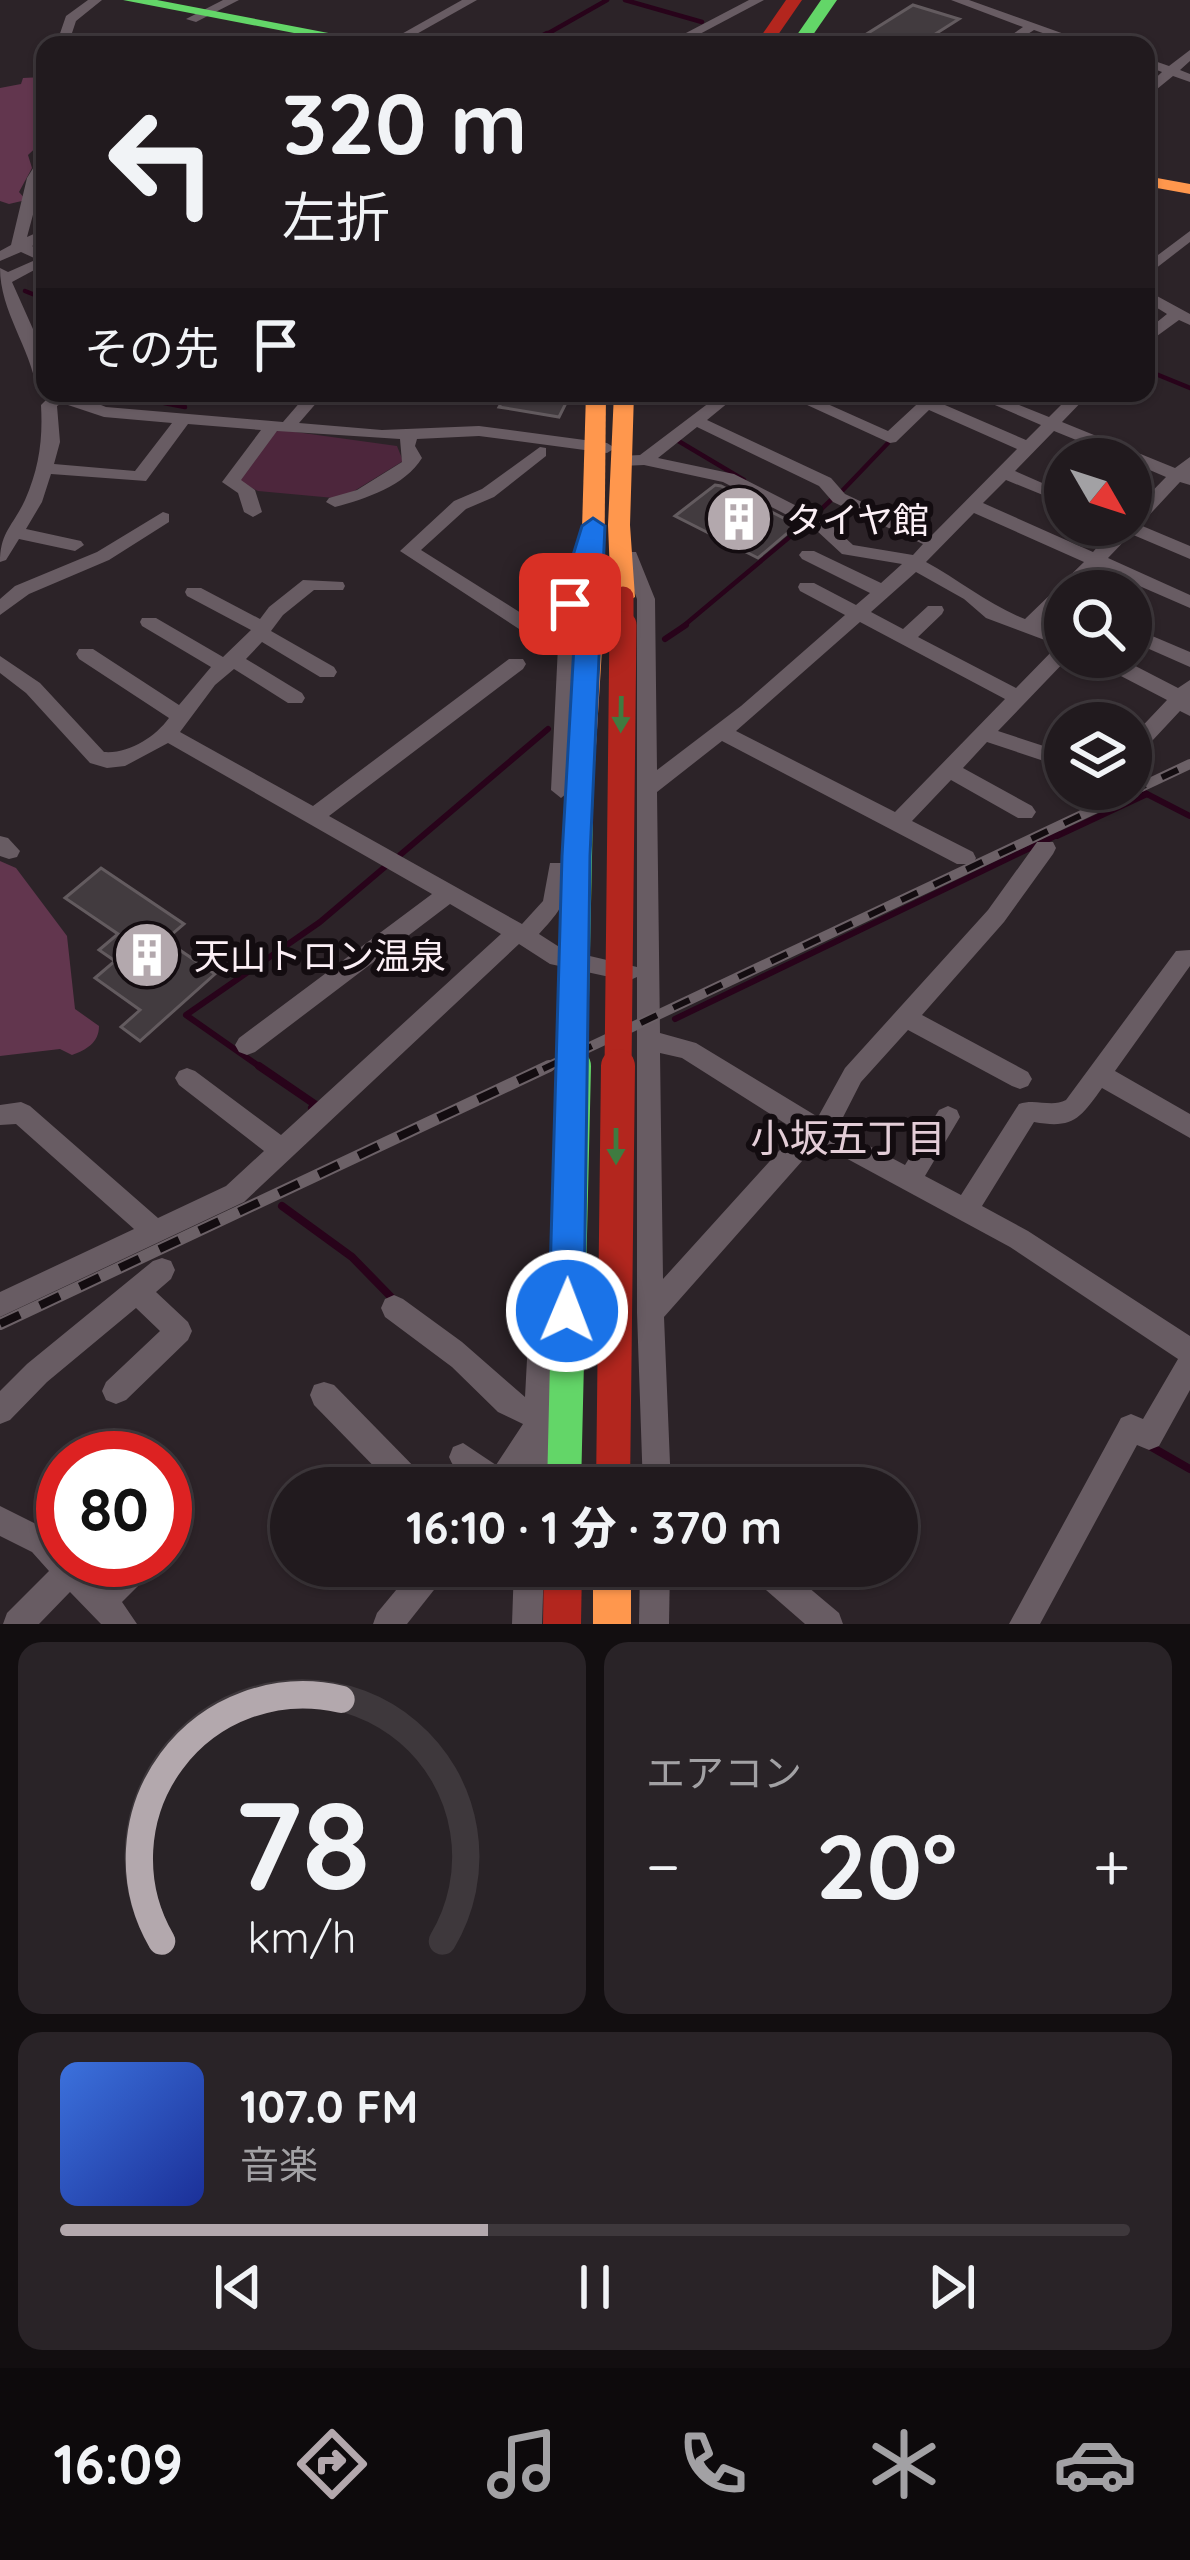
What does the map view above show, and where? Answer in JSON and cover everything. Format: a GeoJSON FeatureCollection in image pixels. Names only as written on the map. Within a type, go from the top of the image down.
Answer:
{"type":"FeatureCollection","features":[{"type":"Feature","properties":{"kind":"main road"},"geometry":{"type":"LineString","coordinates":[[96,0],[327,36]]}},
{"type":"Feature","properties":{"kind":"main road"},"geometry":{"type":"LineString","coordinates":[[131,0],[293,36]]}},
{"type":"Feature","properties":{"kind":"main road"},"geometry":{"type":"LineString","coordinates":[[769,36],[794,0]]}},
{"type":"Feature","properties":{"kind":"main road"},"geometry":{"type":"LineString","coordinates":[[804,36],[830,0]]}},
{"type":"Feature","properties":{"kind":"main road"},"geometry":{"type":"LineString","coordinates":[[1155,183],[1190,189]]}},
{"type":"Feature","properties":{"kind":"main road"},"geometry":{"type":"LineString","coordinates":[[600,402],[620,454]]}},
{"type":"Feature","properties":{"kind":"main road"},"geometry":{"type":"LineString","coordinates":[[564,1467],[576,856],[592,597],[620,454],[623,402]]}},
{"type":"Feature","properties":{"kind":"main road"},"geometry":{"type":"LineString","coordinates":[[606,525],[623,597],[613,1467]]}},
{"type":"Feature","properties":{"kind":"main road"},"geometry":{"type":"LineString","coordinates":[[562,1624],[563,1587]]}},
{"type":"Feature","properties":{"kind":"main road"},"geometry":{"type":"LineString","coordinates":[[612,1587],[612,1624]]}},
{"type":"Feature","properties":{"kind":"street"},"geometry":{"type":"LineString","coordinates":[[65,36],[70,19],[96,0]]}},
{"type":"Feature","properties":{"kind":"street"},"geometry":{"type":"LineString","coordinates":[[197,16],[233,0]]}},
{"type":"Feature","properties":{"kind":"street"},"geometry":{"type":"LineString","coordinates":[[441,0],[465,3]]}},
{"type":"Feature","properties":{"kind":"street"},"geometry":{"type":"LineString","coordinates":[[687,36],[758,0]]}},
{"type":"Feature","properties":{"kind":"street"},"geometry":{"type":"LineString","coordinates":[[957,0],[1058,36]]}},
{"type":"Feature","properties":{"kind":"street"},"geometry":{"type":"LineString","coordinates":[[988,13],[1007,0]]}},
{"type":"Feature","properties":{"kind":"street"},"geometry":{"type":"LineString","coordinates":[[402,36],[465,3]]}},
{"type":"Feature","properties":{"kind":"street"},"geometry":{"type":"LineString","coordinates":[[1018,36],[1031,28]]}},
{"type":"Feature","properties":{"kind":"street"},"geometry":{"type":"LineString","coordinates":[[1159,76],[1190,53]]}},
{"type":"Feature","properties":{"kind":"street"},"geometry":{"type":"LineString","coordinates":[[1159,76],[1190,78]]}},
{"type":"Feature","properties":{"kind":"street"},"geometry":{"type":"LineString","coordinates":[[19,247],[36,175]]}},
{"type":"Feature","properties":{"kind":"street"},"geometry":{"type":"LineString","coordinates":[[1155,265],[1190,236]]}},
{"type":"Feature","properties":{"kind":"street"},"geometry":{"type":"LineString","coordinates":[[0,257],[36,238]]}},
{"type":"Feature","properties":{"kind":"street"},"geometry":{"type":"LineString","coordinates":[[19,247],[36,260]]}},
{"type":"Feature","properties":{"kind":"street"},"geometry":{"type":"LineString","coordinates":[[36,263],[2,276],[36,354]]}},
{"type":"Feature","properties":{"kind":"street"},"geometry":{"type":"LineString","coordinates":[[1155,301],[1182,318]]}},
{"type":"Feature","properties":{"kind":"street"},"geometry":{"type":"LineString","coordinates":[[0,556],[44,469],[52,442],[50,402]]}},
{"type":"Feature","properties":{"kind":"street"},"geometry":{"type":"LineString","coordinates":[[77,402],[104,412],[280,426],[409,435],[478,431],[620,454],[728,478],[822,526],[848,550],[895,554],[970,595],[993,614],[1044,632]]}},
{"type":"Feature","properties":{"kind":"street"},"geometry":{"type":"LineString","coordinates":[[253,512],[246,490],[231,482],[307,402]]}},
{"type":"Feature","properties":{"kind":"street"},"geometry":{"type":"LineString","coordinates":[[620,454],[694,420],[719,402]]}},
{"type":"Feature","properties":{"kind":"street"},"geometry":{"type":"LineString","coordinates":[[809,402],[890,438],[929,402]]}},
{"type":"Feature","properties":{"kind":"street"},"geometry":{"type":"LineString","coordinates":[[941,402],[1027,447]]}},
{"type":"Feature","properties":{"kind":"street"},"geometry":{"type":"LineString","coordinates":[[998,402],[1186,473],[1152,504]]}},
{"type":"Feature","properties":{"kind":"street"},"geometry":{"type":"LineString","coordinates":[[650,787],[721,732],[915,563],[1072,402]]}},
{"type":"Feature","properties":{"kind":"street"},"geometry":{"type":"LineString","coordinates":[[44,469],[140,477],[184,417]]}},
{"type":"Feature","properties":{"kind":"street"},"geometry":{"type":"LineString","coordinates":[[694,420],[825,482],[839,498],[935,543]]}},
{"type":"Feature","properties":{"kind":"street"},"geometry":{"type":"LineString","coordinates":[[334,502],[363,494],[409,465],[413,458],[407,446],[409,435]]}},
{"type":"Feature","properties":{"kind":"street"},"geometry":{"type":"LineString","coordinates":[[540,452],[488,494],[460,505],[409,550],[552,640]]}},
{"type":"Feature","properties":{"kind":"street"},"geometry":{"type":"LineString","coordinates":[[1004,472],[1044,490]]}},
{"type":"Feature","properties":{"kind":"street"},"geometry":{"type":"LineString","coordinates":[[972,505],[1190,602]]}},
{"type":"Feature","properties":{"kind":"street"},"geometry":{"type":"LineString","coordinates":[[0,609],[22,590],[103,556],[163,518]]}},
{"type":"Feature","properties":{"kind":"street"},"geometry":{"type":"LineString","coordinates":[[606,525],[646,599],[650,787],[646,975],[651,1041],[650,1313],[656,1467]]}},
{"type":"Feature","properties":{"kind":"street"},"geometry":{"type":"LineString","coordinates":[[0,1305],[235,1194],[548,914],[557,891],[570,604],[606,525]]}},
{"type":"Feature","properties":{"kind":"street"},"geometry":{"type":"LineString","coordinates":[[14,532],[75,545]]}},
{"type":"Feature","properties":{"kind":"street"},"geometry":{"type":"LineString","coordinates":[[1152,536],[1190,553]]}},
{"type":"Feature","properties":{"kind":"street"},"geometry":{"type":"LineString","coordinates":[[1087,570],[1110,546]]}},
{"type":"Feature","properties":{"kind":"street"},"geometry":{"type":"LineString","coordinates":[[808,555],[883,592]]}},
{"type":"Feature","properties":{"kind":"street"},"geometry":{"type":"LineString","coordinates":[[0,663],[33,688],[105,762],[127,758],[174,724],[260,630],[310,584],[336,586]]}},
{"type":"Feature","properties":{"kind":"street"},"geometry":{"type":"LineString","coordinates":[[807,587],[1019,698]]}},
{"type":"Feature","properties":{"kind":"street"},"geometry":{"type":"LineString","coordinates":[[194,592],[327,672]]}},
{"type":"Feature","properties":{"kind":"street"},"geometry":{"type":"LineString","coordinates":[[904,639],[935,610]]}},
{"type":"Feature","properties":{"kind":"street"},"geometry":{"type":"LineString","coordinates":[[1029,626],[1044,611]]}},
{"type":"Feature","properties":{"kind":"street"},"geometry":{"type":"LineString","coordinates":[[149,622],[295,698]]}},
{"type":"Feature","properties":{"kind":"street"},"geometry":{"type":"LineString","coordinates":[[1152,643],[1190,660]]}},
{"type":"Feature","properties":{"kind":"street"},"geometry":{"type":"LineString","coordinates":[[86,654],[174,724],[313,817],[558,958],[646,975]]}},
{"type":"Feature","properties":{"kind":"street"},"geometry":{"type":"LineString","coordinates":[[313,817],[516,664]]}},
{"type":"Feature","properties":{"kind":"street"},"geometry":{"type":"LineString","coordinates":[[898,822],[1044,671]]}},
{"type":"Feature","properties":{"kind":"street"},"geometry":{"type":"LineString","coordinates":[[1145,678],[1186,699],[1152,732]]}},
{"type":"Feature","properties":{"kind":"street"},"geometry":{"type":"LineString","coordinates":[[721,732],[964,858]]}},
{"type":"Feature","properties":{"kind":"street"},"geometry":{"type":"LineString","coordinates":[[986,734],[1044,754]]}},
{"type":"Feature","properties":{"kind":"street"},"geometry":{"type":"LineString","coordinates":[[950,770],[1010,809]]}},
{"type":"Feature","properties":{"kind":"street"},"geometry":{"type":"LineString","coordinates":[[650,1313],[802,1141],[819,1132],[841,1091],[903,1016],[931,993],[997,916],[1045,848]]}},
{"type":"Feature","properties":{"kind":"street"},"geometry":{"type":"LineString","coordinates":[[247,1045],[448,894]]}},
{"type":"Feature","properties":{"kind":"street"},"geometry":{"type":"LineString","coordinates":[[965,1210],[1028,1111],[1069,1112],[1182,970]]}},
{"type":"Feature","properties":{"kind":"street"},"geometry":{"type":"LineString","coordinates":[[903,1016],[1020,1079]]}},
{"type":"Feature","properties":{"kind":"street"},"geometry":{"type":"LineString","coordinates":[[651,1041],[688,1050],[819,1132],[1019,1239],[1190,1351]]}},
{"type":"Feature","properties":{"kind":"street"},"geometry":{"type":"LineString","coordinates":[[1099,1074],[1190,1126]]}},
{"type":"Feature","properties":{"kind":"street"},"geometry":{"type":"LineString","coordinates":[[188,1088],[283,1151]]}},
{"type":"Feature","properties":{"kind":"street"},"geometry":{"type":"LineString","coordinates":[[535,1467],[551,1122],[560,1108],[575,1102],[649,1103]]}},
{"type":"Feature","properties":{"kind":"street"},"geometry":{"type":"LineString","coordinates":[[2,1114],[21,1113],[154,1232]]}},
{"type":"Feature","properties":{"kind":"street"},"geometry":{"type":"LineString","coordinates":[[910,1178],[948,1117]]}},
{"type":"Feature","properties":{"kind":"street"},"geometry":{"type":"LineString","coordinates":[[0,1410],[37,1373],[162,1270]]}},
{"type":"Feature","properties":{"kind":"street"},"geometry":{"type":"LineString","coordinates":[[116,1391],[179,1331],[136,1291]]}},
{"type":"Feature","properties":{"kind":"street"},"geometry":{"type":"LineString","coordinates":[[394,1308],[470,1366],[493,1393],[538,1424]]}},
{"type":"Feature","properties":{"kind":"street"},"geometry":{"type":"LineString","coordinates":[[1024,1624],[1131,1428],[1149,1436],[1190,1364]]}},
{"type":"Feature","properties":{"kind":"street"},"geometry":{"type":"LineString","coordinates":[[324,1395],[394,1467]]}},
{"type":"Feature","properties":{"kind":"street"},"geometry":{"type":"LineString","coordinates":[[510,1467],[538,1424]]}},
{"type":"Feature","properties":{"kind":"street"},"geometry":{"type":"LineString","coordinates":[[464,1457],[475,1467]]}},
{"type":"Feature","properties":{"kind":"street"},"geometry":{"type":"LineString","coordinates":[[0,1520],[36,1539]]}},
{"type":"Feature","properties":{"kind":"street"},"geometry":{"type":"LineString","coordinates":[[18,1624],[54,1587]]}},
{"type":"Feature","properties":{"kind":"street"},"geometry":{"type":"LineString","coordinates":[[89,1587],[112,1613],[128,1587]]}},
{"type":"Feature","properties":{"kind":"street"},"geometry":{"type":"LineString","coordinates":[[388,1624],[418,1587]]}},
{"type":"Feature","properties":{"kind":"street"},"geometry":{"type":"LineString","coordinates":[[527,1624],[529,1587]]}},
{"type":"Feature","properties":{"kind":"street"},"geometry":{"type":"LineString","coordinates":[[654,1624],[655,1587]]}},
{"type":"Feature","properties":{"kind":"street"},"geometry":{"type":"LineString","coordinates":[[785,1587],[828,1624]]}},
{"type":"Feature","properties":{"kind":"shaded area"},"geometry":{"type":"Polygon","coordinates":[[[36,77],[36,147],[28,155],[32,168],[19,192],[26,200],[9,204],[0,201],[0,88],[21,84],[23,78],[36,77]]]}},
{"type":"Feature","properties":{"kind":"shaded area"},"geometry":{"type":"Polygon","coordinates":[[[281,430],[397,446],[403,461],[346,496],[334,498],[258,491],[238,481],[271,433],[281,430]]]}},
{"type":"Feature","properties":{"kind":"shaded area"},"geometry":{"type":"Polygon","coordinates":[[[0,861],[16,868],[67,936],[75,1009],[99,1026],[94,1041],[72,1055],[60,1049],[0,1056],[0,861]]]}},
{"type":"Feature","properties":{"kind":"building"},"geometry":{"type":"Polygon","coordinates":[[[913,5],[959,19],[932,36],[863,36],[913,5]]]}},
{"type":"Feature","properties":{"kind":"building"},"geometry":{"type":"Polygon","coordinates":[[[502,402],[566,402],[559,417],[499,407],[502,402]]]}},
{"type":"Feature","properties":{"kind":"building","name":"タイヤ館"},"geometry":{"type":"Polygon","coordinates":[[[715,485],[797,525],[758,558],[675,516],[715,485]]]}},
{"type":"Feature","properties":{"kind":"building","name":"天山トロン温泉"},"geometry":{"type":"Polygon","coordinates":[[[101,868],[184,924],[165,940],[215,974],[140,1041],[121,1027],[140,1010],[95,978],[115,961],[99,950],[118,934],[65,898],[101,868]]]}},
{"type":"Feature","properties":{"kind":"waterway"},"geometry":{"type":"LineString","coordinates":[[547,34],[607,0]]}},
{"type":"Feature","properties":{"kind":"waterway"},"geometry":{"type":"LineString","coordinates":[[625,0],[702,22]]}},
{"type":"Feature","properties":{"kind":"waterway"},"geometry":{"type":"LineString","coordinates":[[541,36],[547,33]]}},
{"type":"Feature","properties":{"kind":"waterway"},"geometry":{"type":"LineString","coordinates":[[25,291],[36,295]]}},
{"type":"Feature","properties":{"kind":"waterway"},"geometry":{"type":"LineString","coordinates":[[1155,374],[1190,388]]}},
{"type":"Feature","properties":{"kind":"waterway"},"geometry":{"type":"LineString","coordinates":[[164,403],[185,407]]}},
{"type":"Feature","properties":{"kind":"waterway"},"geometry":{"type":"LineString","coordinates":[[675,439],[744,480]]}},
{"type":"Feature","properties":{"kind":"waterway"},"geometry":{"type":"LineString","coordinates":[[842,491],[888,443]]}},
{"type":"Feature","properties":{"kind":"waterway"},"geometry":{"type":"LineString","coordinates":[[808,515],[813,517],[831,500]]}},
{"type":"Feature","properties":{"kind":"waterway"},"geometry":{"type":"LineString","coordinates":[[681,628],[804,525]]}},
{"type":"Feature","properties":{"kind":"waterway"},"geometry":{"type":"LineString","coordinates":[[665,639],[686,625]]}},
{"type":"Feature","properties":{"kind":"waterway"},"geometry":{"type":"LineString","coordinates":[[400,855],[548,729]]}},
{"type":"Feature","properties":{"kind":"waterway"},"geometry":{"type":"LineString","coordinates":[[1152,797],[1190,816]]}},
{"type":"Feature","properties":{"kind":"waterway"},"geometry":{"type":"LineString","coordinates":[[1057,836],[1113,810]]}},
{"type":"Feature","properties":{"kind":"waterway"},"geometry":{"type":"LineString","coordinates":[[675,1019],[1059,834]]}},
{"type":"Feature","properties":{"kind":"waterway"},"geometry":{"type":"LineString","coordinates":[[263,1069],[186,1015],[320,922],[386,866]]}},
{"type":"Feature","properties":{"kind":"waterway"},"geometry":{"type":"LineString","coordinates":[[259,1066],[316,1105],[312,1108]]}},
{"type":"Feature","properties":{"kind":"waterway"},"geometry":{"type":"LineString","coordinates":[[282,1206],[352,1257],[393,1299]]}},
{"type":"Feature","properties":{"kind":"waterway"},"geometry":{"type":"LineString","coordinates":[[1148,1445],[1190,1469]]}},
{"type":"Feature","properties":{"kind":"railway"},"geometry":{"type":"LineString","coordinates":[[543,1069],[1190,764]]}},
{"type":"Feature","properties":{"kind":"railway"},"geometry":{"type":"LineString","coordinates":[[0,1324],[549,1066]]}},
{"type":"Feature","properties":{"kind":"traffic: fast"},"geometry":{"type":"LineString","coordinates":[[131,0],[333,36]]}},
{"type":"Feature","properties":{"kind":"traffic: fast"},"geometry":{"type":"LineString","coordinates":[[804,36],[829,0]]}},
{"type":"Feature","properties":{"kind":"traffic: fast"},"geometry":{"type":"LineString","coordinates":[[564,1467],[580,786]]}},
{"type":"Feature","properties":{"kind":"traffic: slow"},"geometry":{"type":"LineString","coordinates":[[1155,183],[1190,189]]}},
{"type":"Feature","properties":{"kind":"traffic: slow"},"geometry":{"type":"LineString","coordinates":[[592,597],[596,402]]}},
{"type":"Feature","properties":{"kind":"traffic: slow"},"geometry":{"type":"LineString","coordinates":[[623,597],[619,525],[624,402]]}},
{"type":"Feature","properties":{"kind":"traffic: slow"},"geometry":{"type":"LineString","coordinates":[[580,786],[592,597]]}},
{"type":"Feature","properties":{"kind":"traffic: slow"},"geometry":{"type":"LineString","coordinates":[[612,1587],[612,1624]]}},
{"type":"Feature","properties":{"kind":"traffic: jam"},"geometry":{"type":"LineString","coordinates":[[769,36],[794,0]]}},
{"type":"Feature","properties":{"kind":"traffic: jam"},"geometry":{"type":"LineString","coordinates":[[613,1467],[623,597]]}},
{"type":"Feature","properties":{"kind":"traffic: jam"},"geometry":{"type":"LineString","coordinates":[[562,1624],[563,1587]]}},
{"type":"Feature","properties":{"kind":"place","name":"タイヤ館"},"geometry":{"type":"Point","coordinates":[739,519]}},
{"type":"Feature","properties":{"kind":"place","name":"天山トロン温泉"},"geometry":{"type":"Point","coordinates":[147,955]}},
{"type":"Feature","properties":{"kind":"district","name":"小坂五丁目"},"geometry":{"type":"Point","coordinates":[848,1137]}},
{"type":"Feature","properties":{"kind":"route"},"geometry":{"type":"LineString","coordinates":[[567,1311],[576,856],[593,526],[570,604]]}}]}
